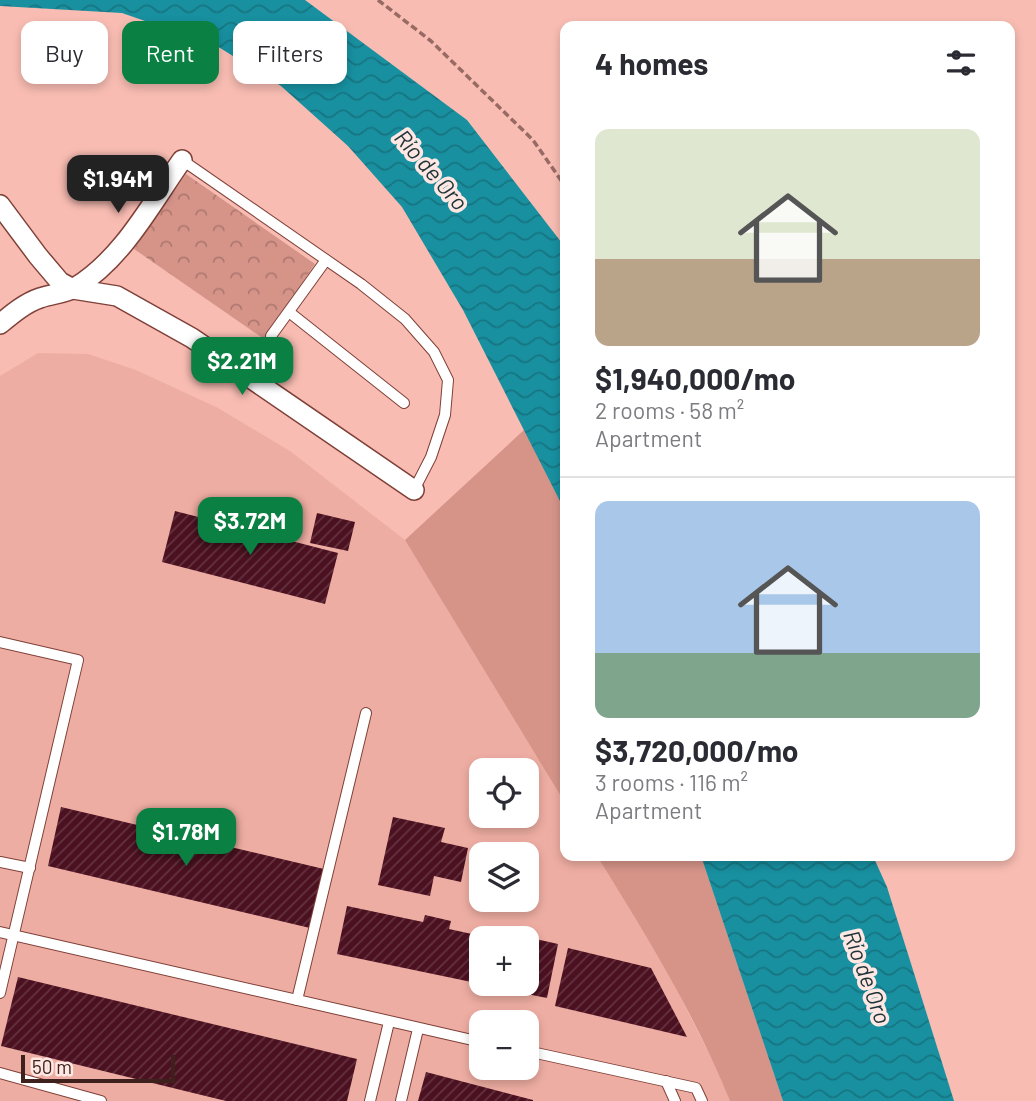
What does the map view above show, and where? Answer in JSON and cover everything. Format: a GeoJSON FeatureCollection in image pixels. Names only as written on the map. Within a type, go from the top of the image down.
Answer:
{"type":"FeatureCollection","features":[{"type":"Feature","properties":{"kind":"street"},"geometry":{"type":"LineString","coordinates":[[0,324],[14,312],[37,299],[73,289],[96,272],[117,252],[182,160]]}},
{"type":"Feature","properties":{"kind":"street"},"geometry":{"type":"LineString","coordinates":[[0,205],[60,282],[73,289],[117,296],[192,338],[414,490]]}},
{"type":"Feature","properties":{"kind":"lane"},"geometry":{"type":"LineString","coordinates":[[182,160],[326,260],[405,319],[433,352],[448,380],[444,415],[431,457],[414,490]]}},
{"type":"Feature","properties":{"kind":"lane"},"geometry":{"type":"LineString","coordinates":[[271,336],[326,260]]}},
{"type":"Feature","properties":{"kind":"lane"},"geometry":{"type":"LineString","coordinates":[[289,312],[404,403]]}},
{"type":"Feature","properties":{"kind":"lane"},"geometry":{"type":"LineString","coordinates":[[0,642],[78,660],[0,993]]}},
{"type":"Feature","properties":{"kind":"lane"},"geometry":{"type":"LineString","coordinates":[[297,1000],[366,713]]}},
{"type":"Feature","properties":{"kind":"lane"},"geometry":{"type":"LineString","coordinates":[[0,862],[30,868]]}},
{"type":"Feature","properties":{"kind":"lane"},"geometry":{"type":"LineString","coordinates":[[0,932],[469,1040]]}},
{"type":"Feature","properties":{"kind":"lane"},"geometry":{"type":"LineString","coordinates":[[370,1101],[389,1022]]}},
{"type":"Feature","properties":{"kind":"lane"},"geometry":{"type":"LineString","coordinates":[[401,1101],[418,1029]]}},
{"type":"Feature","properties":{"kind":"lane"},"geometry":{"type":"LineString","coordinates":[[539,1054],[696,1088],[702,1101]]}},
{"type":"Feature","properties":{"kind":"lane"},"geometry":{"type":"LineString","coordinates":[[0,1073],[101,1101]]}},
{"type":"Feature","properties":{"kind":"lane"},"geometry":{"type":"LineString","coordinates":[[666,1080],[675,1101]]}},
{"type":"Feature","properties":{"kind":"path"},"geometry":{"type":"LineString","coordinates":[[378,0],[431,41],[533,140],[560,179]]}},
{"type":"Feature","properties":{"kind":"shaded area"},"geometry":{"type":"Polygon","coordinates":[[[38,353],[88,354],[136,370],[218,408],[290,451],[405,540],[538,758],[469,758],[469,828],[539,828],[539,760],[560,795],[560,861],[600,861],[665,967],[720,1075],[730,1101],[0,1101],[0,376],[38,353]]]}},
{"type":"Feature","properties":{"kind":"green space"},"geometry":{"type":"Polygon","coordinates":[[[186,174],[315,264],[264,339],[134,249],[186,174]]]}},
{"type":"Feature","properties":{"kind":"green space"},"geometry":{"type":"Polygon","coordinates":[[[525,429],[560,501],[560,795],[405,540],[525,429]]]}},
{"type":"Feature","properties":{"kind":"green space"},"geometry":{"type":"Polygon","coordinates":[[[600,861],[703,861],[783,1101],[730,1101],[701,1037],[651,945],[600,861]]]}},
{"type":"Feature","properties":{"kind":"water"},"geometry":{"type":"Polygon","coordinates":[[[0,0],[305,0],[333,21],[233,21],[233,56],[219,47],[219,21],[145,21],[122,13],[0,6],[0,0]]]}},
{"type":"Feature","properties":{"kind":"water","name":"Río de Oro"},"geometry":{"type":"Polygon","coordinates":[[[347,31],[467,120],[560,241],[560,501],[463,310],[402,207],[348,146],[278,84],[347,84],[347,31]]]}},
{"type":"Feature","properties":{"kind":"water","name":"Río de Oro"},"geometry":{"type":"Polygon","coordinates":[[[703,861],[875,861],[887,887],[954,1101],[783,1101],[703,861]]]}},
{"type":"Feature","properties":{"kind":"building"},"geometry":{"type":"Polygon","coordinates":[[[175,511],[338,553],[325,604],[162,562],[175,511]]]}},
{"type":"Feature","properties":{"kind":"building"},"geometry":{"type":"Polygon","coordinates":[[[317,513],[355,522],[348,551],[310,543],[317,513]]]}},
{"type":"Feature","properties":{"kind":"building"},"geometry":{"type":"Polygon","coordinates":[[[61,807],[324,869],[310,928],[48,866],[61,807]]]}},
{"type":"Feature","properties":{"kind":"building"},"geometry":{"type":"Polygon","coordinates":[[[393,817],[445,828],[441,842],[468,848],[461,882],[434,876],[430,896],[378,885],[393,817]]]}},
{"type":"Feature","properties":{"kind":"building"},"geometry":{"type":"Polygon","coordinates":[[[347,906],[423,922],[425,915],[451,921],[449,929],[469,933],[469,982],[337,954],[347,906]]]}},
{"type":"Feature","properties":{"kind":"building"},"geometry":{"type":"Polygon","coordinates":[[[539,940],[558,944],[547,998],[537,996],[539,940]]]}},
{"type":"Feature","properties":{"kind":"building"},"geometry":{"type":"Polygon","coordinates":[[[568,948],[651,968],[687,1037],[555,1006],[568,948]]]}},
{"type":"Feature","properties":{"kind":"building"},"geometry":{"type":"Polygon","coordinates":[[[18,977],[357,1059],[347,1101],[226,1101],[1,1046],[18,977]]]}},
{"type":"Feature","properties":{"kind":"building"},"geometry":{"type":"Polygon","coordinates":[[[426,1072],[533,1100],[533,1101],[418,1101],[426,1072]]]}}]}
